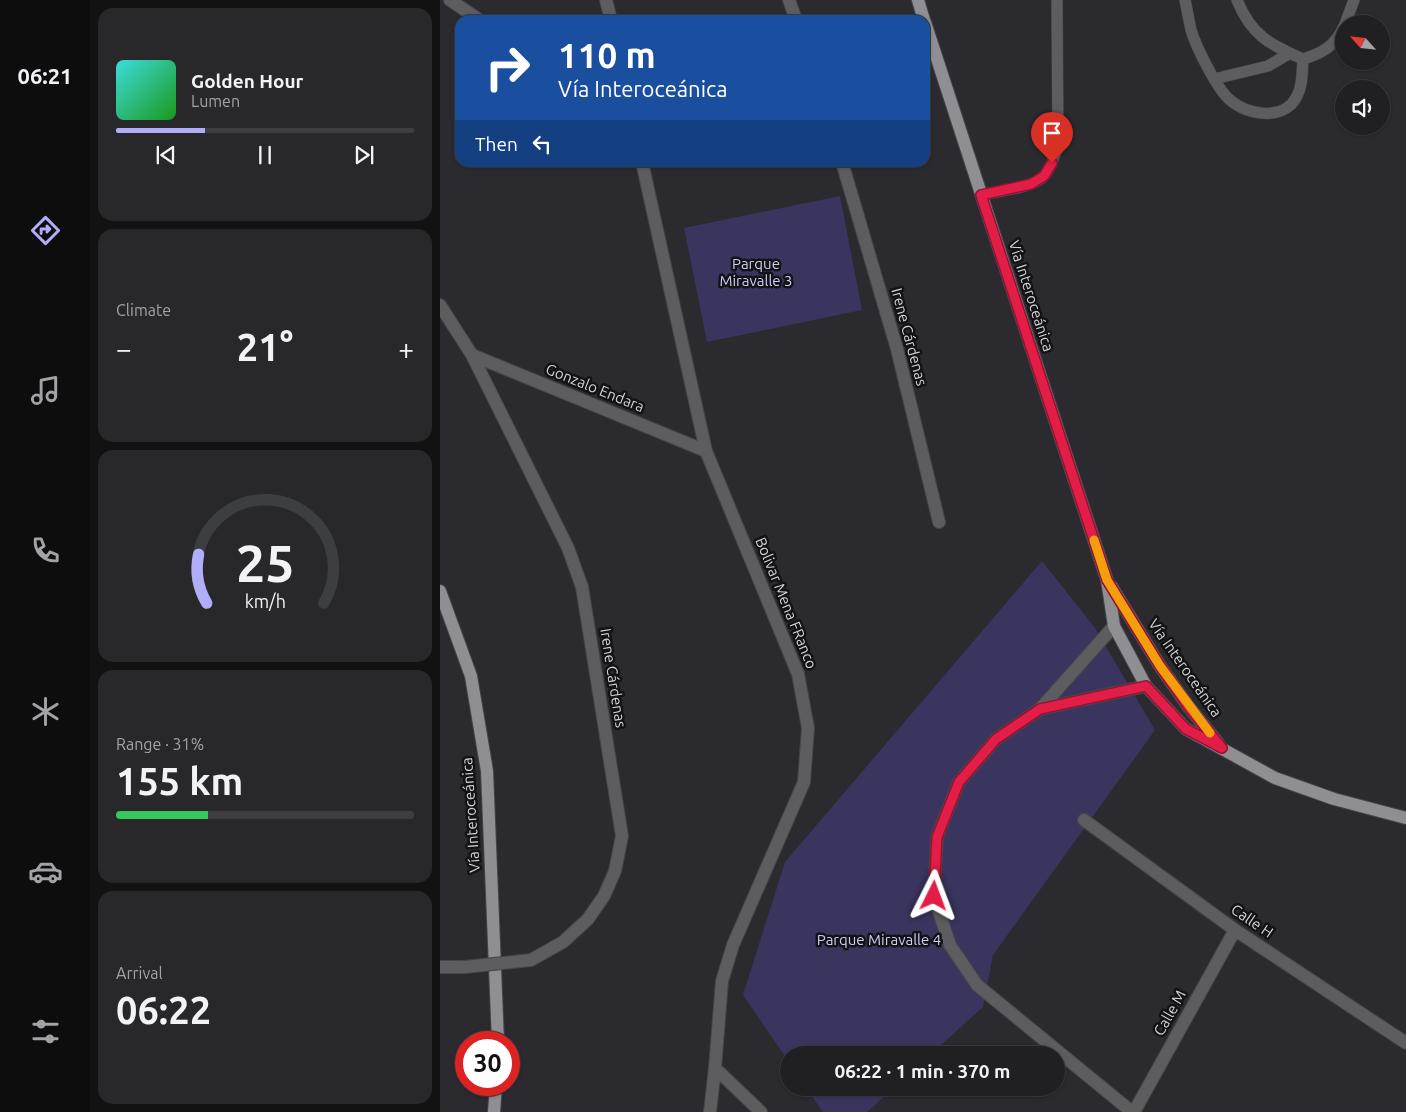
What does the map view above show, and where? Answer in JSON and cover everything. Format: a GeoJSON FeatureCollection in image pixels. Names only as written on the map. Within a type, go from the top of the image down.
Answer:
{"type":"FeatureCollection","features":[{"type":"Feature","properties":{"kind":"main road","name":"Vía Interoceánica"},"geometry":{"type":"LineString","coordinates":[[918,0],[923,15]]}},
{"type":"Feature","properties":{"kind":"main road","name":"Vía Interoceánica"},"geometry":{"type":"LineString","coordinates":[[930,37],[1107,580],[1114,626],[1146,686],[1186,729],[1275,778],[1334,798],[1406,818]]}},
{"type":"Feature","properties":{"kind":"main road","name":"Vía Interoceánica"},"geometry":{"type":"LineString","coordinates":[[1107,580],[1160,666],[1188,706],[1222,748]]}},
{"type":"Feature","properties":{"kind":"main road","name":"Vía Interoceánica"},"geometry":{"type":"LineString","coordinates":[[440,592],[471,676],[487,771],[498,1031]]}},
{"type":"Feature","properties":{"kind":"main road"},"geometry":{"type":"LineString","coordinates":[[494,1112],[495,1096]]}},
{"type":"Feature","properties":{"kind":"street"},"geometry":{"type":"LineString","coordinates":[[450,0],[472,15]]}},
{"type":"Feature","properties":{"kind":"street"},"geometry":{"type":"LineString","coordinates":[[606,0],[610,15]]}},
{"type":"Feature","properties":{"kind":"street"},"geometry":{"type":"LineString","coordinates":[[789,0],[794,15]]}},
{"type":"Feature","properties":{"kind":"street","name":"Bolivar Mena FRanco"},"geometry":{"type":"LineString","coordinates":[[643,167],[706,451],[798,674],[808,728],[804,782],[733,945],[722,981],[716,1068],[710,1112]]}},
{"type":"Feature","properties":{"kind":"street","name":"Irene Cárdenas"},"geometry":{"type":"LineString","coordinates":[[843,167],[897,349],[939,522]]}},
{"type":"Feature","properties":{"kind":"street","name":"Irene Cárdenas"},"geometry":{"type":"LineString","coordinates":[[440,305],[472,355],[568,548],[582,587],[622,836],[615,871],[604,896],[588,920],[563,942],[531,960],[465,967],[440,967]]}},
{"type":"Feature","properties":{"kind":"street","name":"Gonzalo Endara"},"geometry":{"type":"LineString","coordinates":[[472,355],[706,451]]}},
{"type":"Feature","properties":{"kind":"street"},"geometry":{"type":"LineString","coordinates":[[1114,626],[1040,709],[996,739],[959,782],[937,837],[934,896],[950,945],[978,985],[1133,1112]]}},
{"type":"Feature","properties":{"kind":"street"},"geometry":{"type":"LineString","coordinates":[[1040,709],[1146,686]]}},
{"type":"Feature","properties":{"kind":"street","name":"Calle H"},"geometry":{"type":"LineString","coordinates":[[1084,820],[1235,930],[1406,1043]]}},
{"type":"Feature","properties":{"kind":"street","name":"Calle M"},"geometry":{"type":"LineString","coordinates":[[1133,1112],[1235,930]]}},
{"type":"Feature","properties":{"kind":"street"},"geometry":{"type":"LineString","coordinates":[[716,1068],[761,1112]]}},
{"type":"Feature","properties":{"kind":"lane"},"geometry":{"type":"LineString","coordinates":[[981,195],[1031,184],[1044,176],[1052,163],[1058,145],[1057,0]]}},
{"type":"Feature","properties":{"kind":"lane"},"geometry":{"type":"LineString","coordinates":[[1185,0],[1192,31],[1214,79],[1230,100],[1247,110],[1268,114],[1286,109],[1297,97],[1302,82],[1303,59]]}},
{"type":"Feature","properties":{"kind":"lane"},"geometry":{"type":"LineString","coordinates":[[1237,0],[1244,17],[1256,33],[1271,45],[1303,59],[1321,54],[1335,41]]}},
{"type":"Feature","properties":{"kind":"lane"},"geometry":{"type":"LineString","coordinates":[[1348,15],[1354,0]]}},
{"type":"Feature","properties":{"kind":"lane"},"geometry":{"type":"LineString","coordinates":[[1214,79],[1268,66],[1290,53]]}},
{"type":"Feature","properties":{"kind":"green space","name":"Parque Miravalle 3"},"geometry":{"type":"Polygon","coordinates":[[[840,196],[862,310],[707,342],[684,228],[840,196]]]}},
{"type":"Feature","properties":{"kind":"green space","name":"Parque Miravalle 4"},"geometry":{"type":"Polygon","coordinates":[[[1042,561],[1095,628],[1155,730],[993,955],[983,1007],[940,1046],[780,1046],[780,1049],[743,995],[785,862],[1042,561]]]}},
{"type":"Feature","properties":{"kind":"green space"},"geometry":{"type":"Polygon","coordinates":[[[812,1096],[885,1096],[867,1112],[823,1112],[812,1096]]]}},
{"type":"Feature","properties":{"kind":"slow traffic"},"geometry":{"type":"LineString","coordinates":[[1094,540],[1107,580],[1160,666],[1210,733]]}},
{"type":"Feature","properties":{"kind":"route"},"geometry":{"type":"LineString","coordinates":[[934,896],[937,837],[959,782],[996,739],[1040,709],[1146,686],[1186,729],[1222,748],[1188,706],[1160,666],[1107,580],[981,195],[1031,184],[1044,176],[1052,163]]}}]}
